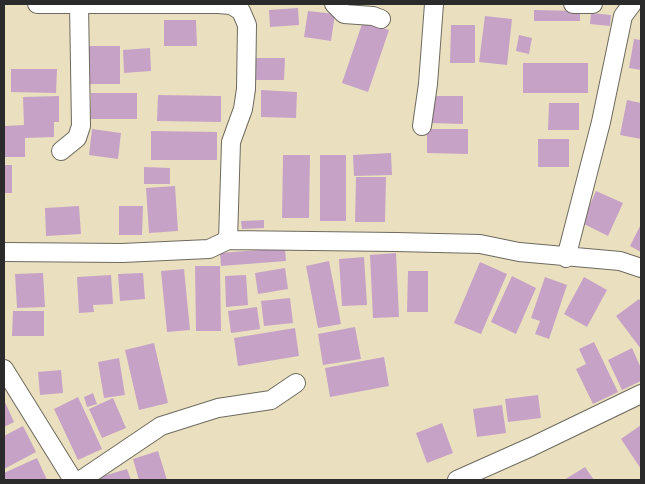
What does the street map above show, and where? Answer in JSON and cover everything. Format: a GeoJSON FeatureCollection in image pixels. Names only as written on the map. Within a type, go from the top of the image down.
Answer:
{"type":"FeatureCollection","features":[{"type":"Feature","properties":{"kind":"street"},"geometry":{"type":"LineString","coordinates":[[37,4],[200,4],[245,7],[247,24],[246,90],[243,109],[231,142],[228,240]]}},
{"type":"Feature","properties":{"kind":"street"},"geometry":{"type":"LineString","coordinates":[[61,151],[77,138],[81,126],[79,4]]}},
{"type":"Feature","properties":{"kind":"street"},"geometry":{"type":"LineString","coordinates":[[334,4],[344,14],[373,16],[381,19]]}},
{"type":"Feature","properties":{"kind":"street"},"geometry":{"type":"LineString","coordinates":[[422,126],[429,77],[434,4]]}},
{"type":"Feature","properties":{"kind":"street"},"geometry":{"type":"LineString","coordinates":[[573,4],[593,4]]}},
{"type":"Feature","properties":{"kind":"street"},"geometry":{"type":"LineString","coordinates":[[566,258],[601,122],[623,16],[632,4]]}},
{"type":"Feature","properties":{"kind":"street"},"geometry":{"type":"LineString","coordinates":[[4,252],[122,253],[209,250],[228,240],[480,244],[519,252],[566,258],[620,261],[641,268]]}},
{"type":"Feature","properties":{"kind":"street"},"geometry":{"type":"LineString","coordinates":[[4,369],[73,480]]}},
{"type":"Feature","properties":{"kind":"street"},"geometry":{"type":"LineString","coordinates":[[82,480],[161,426],[218,408],[271,400],[296,383]]}},
{"type":"Feature","properties":{"kind":"street"},"geometry":{"type":"LineString","coordinates":[[459,480],[641,394]]}},
{"type":"Feature","properties":{"kind":"building"},"geometry":{"type":"Polygon","coordinates":[[[298,8],[299,25],[270,27],[269,10],[298,8]]]}},
{"type":"Feature","properties":{"kind":"building"},"geometry":{"type":"Polygon","coordinates":[[[534,10],[580,11],[580,21],[534,21],[534,10]]]}},
{"type":"Feature","properties":{"kind":"building"},"geometry":{"type":"Polygon","coordinates":[[[308,11],[335,14],[331,41],[304,37],[308,11]]]}},
{"type":"Feature","properties":{"kind":"building"},"geometry":{"type":"Polygon","coordinates":[[[591,13],[611,15],[610,26],[590,24],[591,13]]]}},
{"type":"Feature","properties":{"kind":"building"},"geometry":{"type":"Polygon","coordinates":[[[485,16],[512,19],[507,65],[479,62],[485,16]]]}},
{"type":"Feature","properties":{"kind":"building"},"geometry":{"type":"Polygon","coordinates":[[[164,20],[196,20],[197,46],[164,46],[164,20]]]}},
{"type":"Feature","properties":{"kind":"building"},"geometry":{"type":"Polygon","coordinates":[[[363,21],[389,30],[368,92],[342,83],[363,21]]]}},
{"type":"Feature","properties":{"kind":"building"},"geometry":{"type":"Polygon","coordinates":[[[451,25],[475,25],[475,63],[450,63],[451,25]]]}},
{"type":"Feature","properties":{"kind":"building"},"geometry":{"type":"Polygon","coordinates":[[[519,35],[532,38],[529,54],[516,51],[519,35]]]}},
{"type":"Feature","properties":{"kind":"building"},"geometry":{"type":"Polygon","coordinates":[[[634,39],[641,40],[641,70],[629,68],[634,39]]]}},
{"type":"Feature","properties":{"kind":"building"},"geometry":{"type":"Polygon","coordinates":[[[89,46],[120,46],[120,84],[89,84],[89,46]]]}},
{"type":"Feature","properties":{"kind":"building"},"geometry":{"type":"Polygon","coordinates":[[[150,48],[151,71],[124,73],[123,50],[150,48]]]}},
{"type":"Feature","properties":{"kind":"building"},"geometry":{"type":"Polygon","coordinates":[[[256,58],[285,58],[284,80],[256,80],[256,58]]]}},
{"type":"Feature","properties":{"kind":"building"},"geometry":{"type":"Polygon","coordinates":[[[523,63],[588,63],[588,93],[523,93],[523,63]]]}},
{"type":"Feature","properties":{"kind":"building"},"geometry":{"type":"Polygon","coordinates":[[[11,69],[57,69],[56,93],[11,92],[11,69]]]}},
{"type":"Feature","properties":{"kind":"building"},"geometry":{"type":"Polygon","coordinates":[[[261,90],[297,92],[296,118],[261,117],[261,90]]]}},
{"type":"Feature","properties":{"kind":"building"},"geometry":{"type":"Polygon","coordinates":[[[91,93],[137,93],[137,119],[91,119],[91,93]]]}},
{"type":"Feature","properties":{"kind":"building"},"geometry":{"type":"Polygon","coordinates":[[[158,95],[221,96],[221,122],[157,121],[158,95]]]}},
{"type":"Feature","properties":{"kind":"building"},"geometry":{"type":"Polygon","coordinates":[[[59,96],[59,122],[54,122],[54,137],[25,138],[25,157],[4,157],[4,126],[24,125],[23,97],[59,96]]]}},
{"type":"Feature","properties":{"kind":"building"},"geometry":{"type":"Polygon","coordinates":[[[431,96],[463,96],[463,124],[430,123],[431,96]]]}},
{"type":"Feature","properties":{"kind":"building"},"geometry":{"type":"Polygon","coordinates":[[[627,100],[641,103],[641,139],[620,135],[627,100]]]}},
{"type":"Feature","properties":{"kind":"building"},"geometry":{"type":"Polygon","coordinates":[[[549,103],[579,103],[579,130],[548,130],[549,103]]]}},
{"type":"Feature","properties":{"kind":"building"},"geometry":{"type":"Polygon","coordinates":[[[92,129],[121,133],[118,159],[89,155],[92,129]]]}},
{"type":"Feature","properties":{"kind":"building"},"geometry":{"type":"Polygon","coordinates":[[[427,129],[468,129],[468,154],[427,153],[427,129]]]}},
{"type":"Feature","properties":{"kind":"building"},"geometry":{"type":"Polygon","coordinates":[[[151,131],[217,132],[217,160],[151,160],[151,131]]]}},
{"type":"Feature","properties":{"kind":"building"},"geometry":{"type":"Polygon","coordinates":[[[538,139],[569,139],[569,167],[538,167],[538,139]]]}},
{"type":"Feature","properties":{"kind":"building"},"geometry":{"type":"Polygon","coordinates":[[[391,153],[392,175],[354,176],[353,155],[391,153]]]}},
{"type":"Feature","properties":{"kind":"building"},"geometry":{"type":"Polygon","coordinates":[[[283,155],[310,155],[309,218],[282,218],[283,155]]]}},
{"type":"Feature","properties":{"kind":"building"},"geometry":{"type":"Polygon","coordinates":[[[320,155],[346,155],[346,221],[320,221],[320,155]]]}},
{"type":"Feature","properties":{"kind":"building"},"geometry":{"type":"Polygon","coordinates":[[[4,165],[12,165],[12,193],[4,193],[4,165]]]}},
{"type":"Feature","properties":{"kind":"building"},"geometry":{"type":"Polygon","coordinates":[[[144,167],[170,168],[170,184],[144,184],[144,167]]]}},
{"type":"Feature","properties":{"kind":"building"},"geometry":{"type":"Polygon","coordinates":[[[356,177],[386,177],[385,222],[355,222],[356,177]]]}},
{"type":"Feature","properties":{"kind":"building"},"geometry":{"type":"Polygon","coordinates":[[[175,186],[178,231],[149,233],[146,188],[175,186]]]}},
{"type":"Feature","properties":{"kind":"building"},"geometry":{"type":"Polygon","coordinates":[[[596,191],[623,203],[608,236],[582,223],[596,191]]]}},
{"type":"Feature","properties":{"kind":"building"},"geometry":{"type":"Polygon","coordinates":[[[79,206],[81,234],[46,236],[45,208],[79,206]]]}},
{"type":"Feature","properties":{"kind":"building"},"geometry":{"type":"Polygon","coordinates":[[[119,206],[143,206],[142,235],[119,235],[119,206]]]}},
{"type":"Feature","properties":{"kind":"building"},"geometry":{"type":"Polygon","coordinates":[[[264,220],[264,228],[242,229],[241,221],[264,220]]]}},
{"type":"Feature","properties":{"kind":"building"},"geometry":{"type":"Polygon","coordinates":[[[641,224],[641,252],[630,246],[641,224]]]}},
{"type":"Feature","properties":{"kind":"building"},"geometry":{"type":"Polygon","coordinates":[[[285,248],[286,261],[221,266],[220,253],[285,248]]]}},
{"type":"Feature","properties":{"kind":"building"},"geometry":{"type":"Polygon","coordinates":[[[396,253],[399,317],[373,318],[370,255],[396,253]]]}},
{"type":"Feature","properties":{"kind":"building"},"geometry":{"type":"Polygon","coordinates":[[[364,257],[367,305],[342,306],[339,259],[364,257]]]}},
{"type":"Feature","properties":{"kind":"building"},"geometry":{"type":"Polygon","coordinates":[[[329,261],[341,324],[318,328],[306,266],[329,261]]]}},
{"type":"Feature","properties":{"kind":"building"},"geometry":{"type":"Polygon","coordinates":[[[480,262],[507,274],[481,334],[454,323],[480,262]]]}},
{"type":"Feature","properties":{"kind":"building"},"geometry":{"type":"Polygon","coordinates":[[[195,266],[220,266],[221,331],[196,331],[195,266]]]}},
{"type":"Feature","properties":{"kind":"building"},"geometry":{"type":"Polygon","coordinates":[[[285,268],[288,289],[258,294],[255,273],[285,268]]]}},
{"type":"Feature","properties":{"kind":"building"},"geometry":{"type":"Polygon","coordinates":[[[184,269],[190,330],[167,332],[161,271],[184,269]]]}},
{"type":"Feature","properties":{"kind":"building"},"geometry":{"type":"Polygon","coordinates":[[[408,271],[428,271],[428,312],[407,312],[408,271]]]}},
{"type":"Feature","properties":{"kind":"building"},"geometry":{"type":"Polygon","coordinates":[[[43,273],[45,307],[17,308],[15,274],[43,273]]]}},
{"type":"Feature","properties":{"kind":"building"},"geometry":{"type":"Polygon","coordinates":[[[143,273],[145,299],[120,301],[118,274],[143,273]]]}},
{"type":"Feature","properties":{"kind":"building"},"geometry":{"type":"Polygon","coordinates":[[[111,275],[113,304],[93,305],[94,312],[79,313],[77,277],[111,275]]]}},
{"type":"Feature","properties":{"kind":"building"},"geometry":{"type":"Polygon","coordinates":[[[246,275],[248,305],[226,307],[225,276],[246,275]]]}},
{"type":"Feature","properties":{"kind":"building"},"geometry":{"type":"Polygon","coordinates":[[[512,276],[536,288],[516,334],[491,322],[512,276]]]}},
{"type":"Feature","properties":{"kind":"building"},"geometry":{"type":"Polygon","coordinates":[[[545,277],[567,285],[549,339],[535,334],[540,321],[531,318],[545,277]]]}},
{"type":"Feature","properties":{"kind":"building"},"geometry":{"type":"Polygon","coordinates":[[[584,277],[607,290],[587,327],[564,314],[584,277]]]}},
{"type":"Feature","properties":{"kind":"building"},"geometry":{"type":"Polygon","coordinates":[[[290,298],[293,323],[264,326],[261,301],[290,298]]]}},
{"type":"Feature","properties":{"kind":"building"},"geometry":{"type":"Polygon","coordinates":[[[639,299],[641,302],[641,349],[616,316],[639,299]]]}},
{"type":"Feature","properties":{"kind":"building"},"geometry":{"type":"Polygon","coordinates":[[[257,307],[260,329],[231,333],[228,311],[257,307]]]}},
{"type":"Feature","properties":{"kind":"building"},"geometry":{"type":"Polygon","coordinates":[[[13,311],[44,311],[44,336],[12,336],[13,311]]]}},
{"type":"Feature","properties":{"kind":"building"},"geometry":{"type":"Polygon","coordinates":[[[355,327],[361,359],[323,365],[318,334],[355,327]]]}},
{"type":"Feature","properties":{"kind":"building"},"geometry":{"type":"Polygon","coordinates":[[[295,328],[299,356],[238,366],[234,338],[295,328]]]}},
{"type":"Feature","properties":{"kind":"building"},"geometry":{"type":"Polygon","coordinates":[[[594,342],[618,392],[593,404],[576,369],[586,364],[579,349],[594,342]]]}},
{"type":"Feature","properties":{"kind":"building"},"geometry":{"type":"Polygon","coordinates":[[[154,343],[168,403],[139,410],[125,350],[154,343]]]}},
{"type":"Feature","properties":{"kind":"building"},"geometry":{"type":"Polygon","coordinates":[[[632,348],[641,368],[641,381],[622,390],[608,360],[632,348]]]}},
{"type":"Feature","properties":{"kind":"building"},"geometry":{"type":"Polygon","coordinates":[[[384,357],[389,386],[330,397],[325,368],[384,357]]]}},
{"type":"Feature","properties":{"kind":"building"},"geometry":{"type":"Polygon","coordinates":[[[119,358],[125,395],[104,398],[98,362],[119,358]]]}},
{"type":"Feature","properties":{"kind":"building"},"geometry":{"type":"Polygon","coordinates":[[[61,370],[63,393],[40,395],[38,372],[61,370]]]}},
{"type":"Feature","properties":{"kind":"building"},"geometry":{"type":"Polygon","coordinates":[[[93,393],[97,404],[87,407],[84,397],[93,393]]]}},
{"type":"Feature","properties":{"kind":"building"},"geometry":{"type":"Polygon","coordinates":[[[538,395],[541,418],[508,422],[505,399],[538,395]]]}},
{"type":"Feature","properties":{"kind":"building"},"geometry":{"type":"Polygon","coordinates":[[[78,397],[102,449],[78,460],[54,409],[78,397]]]}},
{"type":"Feature","properties":{"kind":"building"},"geometry":{"type":"Polygon","coordinates":[[[113,398],[126,428],[102,438],[89,409],[113,398]]]}},
{"type":"Feature","properties":{"kind":"building"},"geometry":{"type":"Polygon","coordinates":[[[4,400],[14,422],[4,427],[4,400]]]}},
{"type":"Feature","properties":{"kind":"building"},"geometry":{"type":"Polygon","coordinates":[[[502,405],[506,433],[477,437],[473,409],[502,405]]]}},
{"type":"Feature","properties":{"kind":"building"},"geometry":{"type":"Polygon","coordinates":[[[442,423],[453,453],[427,463],[416,433],[442,423]]]}},
{"type":"Feature","properties":{"kind":"building"},"geometry":{"type":"Polygon","coordinates":[[[641,425],[641,469],[621,439],[641,425]]]}},
{"type":"Feature","properties":{"kind":"building"},"geometry":{"type":"Polygon","coordinates":[[[23,426],[36,452],[4,469],[4,436],[23,426]]]}},
{"type":"Feature","properties":{"kind":"building"},"geometry":{"type":"Polygon","coordinates":[[[158,451],[167,480],[139,480],[133,459],[158,451]]]}},
{"type":"Feature","properties":{"kind":"building"},"geometry":{"type":"Polygon","coordinates":[[[37,458],[47,480],[4,480],[4,473],[37,458]]]}},
{"type":"Feature","properties":{"kind":"building"},"geometry":{"type":"Polygon","coordinates":[[[585,467],[594,480],[564,480],[585,467]]]}},
{"type":"Feature","properties":{"kind":"building"},"geometry":{"type":"Polygon","coordinates":[[[127,469],[131,480],[101,480],[100,477],[127,469]]]}}]}
